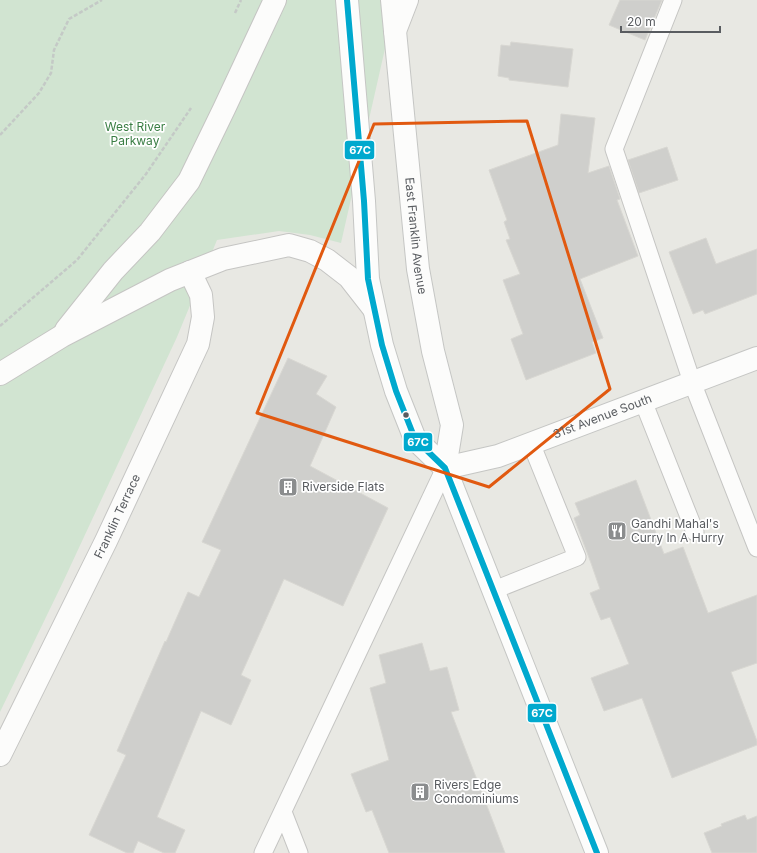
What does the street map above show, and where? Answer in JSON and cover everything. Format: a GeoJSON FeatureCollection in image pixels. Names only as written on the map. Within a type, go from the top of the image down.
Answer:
{"type":"FeatureCollection","features":[{"type":"Feature","properties":{"kind":"street"},"geometry":{"type":"LineString","coordinates":[[62,336],[114,271],[150,232],[189,181],[275,0]]}},
{"type":"Feature","properties":{"kind":"street"},"geometry":{"type":"LineString","coordinates":[[347,0],[363,193],[368,279],[382,345],[396,391],[416,439],[445,468],[598,853]]}},
{"type":"Feature","properties":{"kind":"street","name":"East Franklin Avenue"},"geometry":{"type":"LineString","coordinates":[[392,0],[418,269],[433,352],[452,425],[445,468]]}},
{"type":"Feature","properties":{"kind":"street"},"geometry":{"type":"LineString","coordinates":[[395,31],[407,0]]}},
{"type":"Feature","properties":{"kind":"street"},"geometry":{"type":"LineString","coordinates":[[0,374],[62,336],[170,280],[223,259],[288,245],[310,251],[327,260],[349,277],[374,309]]}},
{"type":"Feature","properties":{"kind":"street","name":"Franklin Terrace"},"geometry":{"type":"LineString","coordinates":[[0,754],[106,541],[198,344],[203,310],[201,295],[190,272]]}},
{"type":"Feature","properties":{"kind":"street","name":"31st Avenue South"},"geometry":{"type":"LineString","coordinates":[[445,468],[498,456],[757,358]]}},
{"type":"Feature","properties":{"kind":"lane"},"geometry":{"type":"LineString","coordinates":[[673,0],[614,149],[692,382],[757,548]]}},
{"type":"Feature","properties":{"kind":"lane"},"geometry":{"type":"LineString","coordinates":[[642,401],[695,532]]}},
{"type":"Feature","properties":{"kind":"lane"},"geometry":{"type":"LineString","coordinates":[[494,590],[577,557],[531,443]]}},
{"type":"Feature","properties":{"kind":"lane"},"geometry":{"type":"LineString","coordinates":[[263,853],[445,468]]}},
{"type":"Feature","properties":{"kind":"lane"},"geometry":{"type":"LineString","coordinates":[[283,812],[299,853]]}},
{"type":"Feature","properties":{"kind":"path"},"geometry":{"type":"LineString","coordinates":[[0,135],[39,93],[51,73],[54,50],[69,19],[102,0]]}},
{"type":"Feature","properties":{"kind":"path"},"geometry":{"type":"LineString","coordinates":[[234,14],[241,0]]}},
{"type":"Feature","properties":{"kind":"path"},"geometry":{"type":"LineString","coordinates":[[0,326],[77,260],[146,174],[193,105]]}},
{"type":"Feature","properties":{"kind":"highlighted area"},"geometry":{"type":"Polygon","coordinates":[[[527,121],[610,389],[489,487],[257,413],[374,124],[527,121]]]}},
{"type":"Feature","properties":{"kind":"green space","name":"West River Parkway"},"geometry":{"type":"Polygon","coordinates":[[[0,0],[396,0],[341,243],[310,235],[279,231],[217,240],[177,337],[63,582],[0,712],[0,0]]]}},
{"type":"Feature","properties":{"kind":"building"},"geometry":{"type":"Polygon","coordinates":[[[620,0],[662,0],[645,40],[609,25],[620,0]]]}},
{"type":"Feature","properties":{"kind":"building"},"geometry":{"type":"Polygon","coordinates":[[[511,42],[573,49],[568,87],[509,80],[509,78],[498,76],[501,45],[510,46],[511,42]]]}},
{"type":"Feature","properties":{"kind":"building"},"geometry":{"type":"Polygon","coordinates":[[[561,114],[595,118],[588,173],[609,166],[620,199],[617,200],[638,256],[580,279],[603,338],[592,342],[596,353],[526,380],[511,339],[523,334],[503,280],[520,274],[506,240],[510,239],[504,222],[507,220],[489,170],[558,145],[561,114]]]}},
{"type":"Feature","properties":{"kind":"building"},"geometry":{"type":"Polygon","coordinates":[[[667,147],[678,180],[639,193],[628,160],[667,147]]]}},
{"type":"Feature","properties":{"kind":"building"},"geometry":{"type":"Polygon","coordinates":[[[706,238],[716,264],[757,249],[757,294],[705,314],[703,310],[693,314],[669,252],[706,238]]]}},
{"type":"Feature","properties":{"kind":"building"},"geometry":{"type":"Polygon","coordinates":[[[288,358],[327,376],[316,394],[336,407],[310,466],[388,508],[343,606],[284,579],[241,675],[251,680],[231,725],[201,711],[157,817],[185,830],[175,853],[164,853],[138,841],[133,853],[127,853],[89,835],[126,755],[117,751],[165,641],[166,642],[188,592],[199,597],[221,550],[202,542],[288,358]]]}},
{"type":"Feature","properties":{"kind":"building"},"geometry":{"type":"Polygon","coordinates":[[[636,480],[664,554],[683,547],[708,613],[757,595],[757,663],[731,672],[757,741],[757,745],[672,778],[642,698],[604,711],[591,678],[629,664],[610,617],[601,620],[590,593],[600,589],[574,518],[580,515],[575,503],[636,480]]]}},
{"type":"Feature","properties":{"kind":"building","name":"Rivers Edge Condominiums"},"geometry":{"type":"Polygon","coordinates":[[[422,643],[430,671],[447,667],[459,710],[451,712],[505,853],[389,853],[372,810],[366,812],[351,774],[389,760],[370,688],[386,683],[379,655],[422,643]]]}},
{"type":"Feature","properties":{"kind":"building"},"geometry":{"type":"Polygon","coordinates":[[[745,815],[747,820],[757,816],[757,853],[712,853],[704,833],[722,826],[721,824],[745,815]]]}},
{"type":"Feature","properties":{"kind":"transit line","name":"67C"},"geometry":{"type":"LineString","coordinates":[[347,0],[364,201],[368,279],[382,345],[396,391],[415,439],[445,468],[597,853]]}},
{"type":"Feature","properties":{"kind":"place","name":"Riverside Flats"},"geometry":{"type":"Point","coordinates":[288,487]}},
{"type":"Feature","properties":{"kind":"place","name":"Gandhi Mahal's Curry In A Hurry"},"geometry":{"type":"Point","coordinates":[617,531]}},
{"type":"Feature","properties":{"kind":"place","name":"Rivers Edge Condominiums"},"geometry":{"type":"Point","coordinates":[420,792]}}]}
